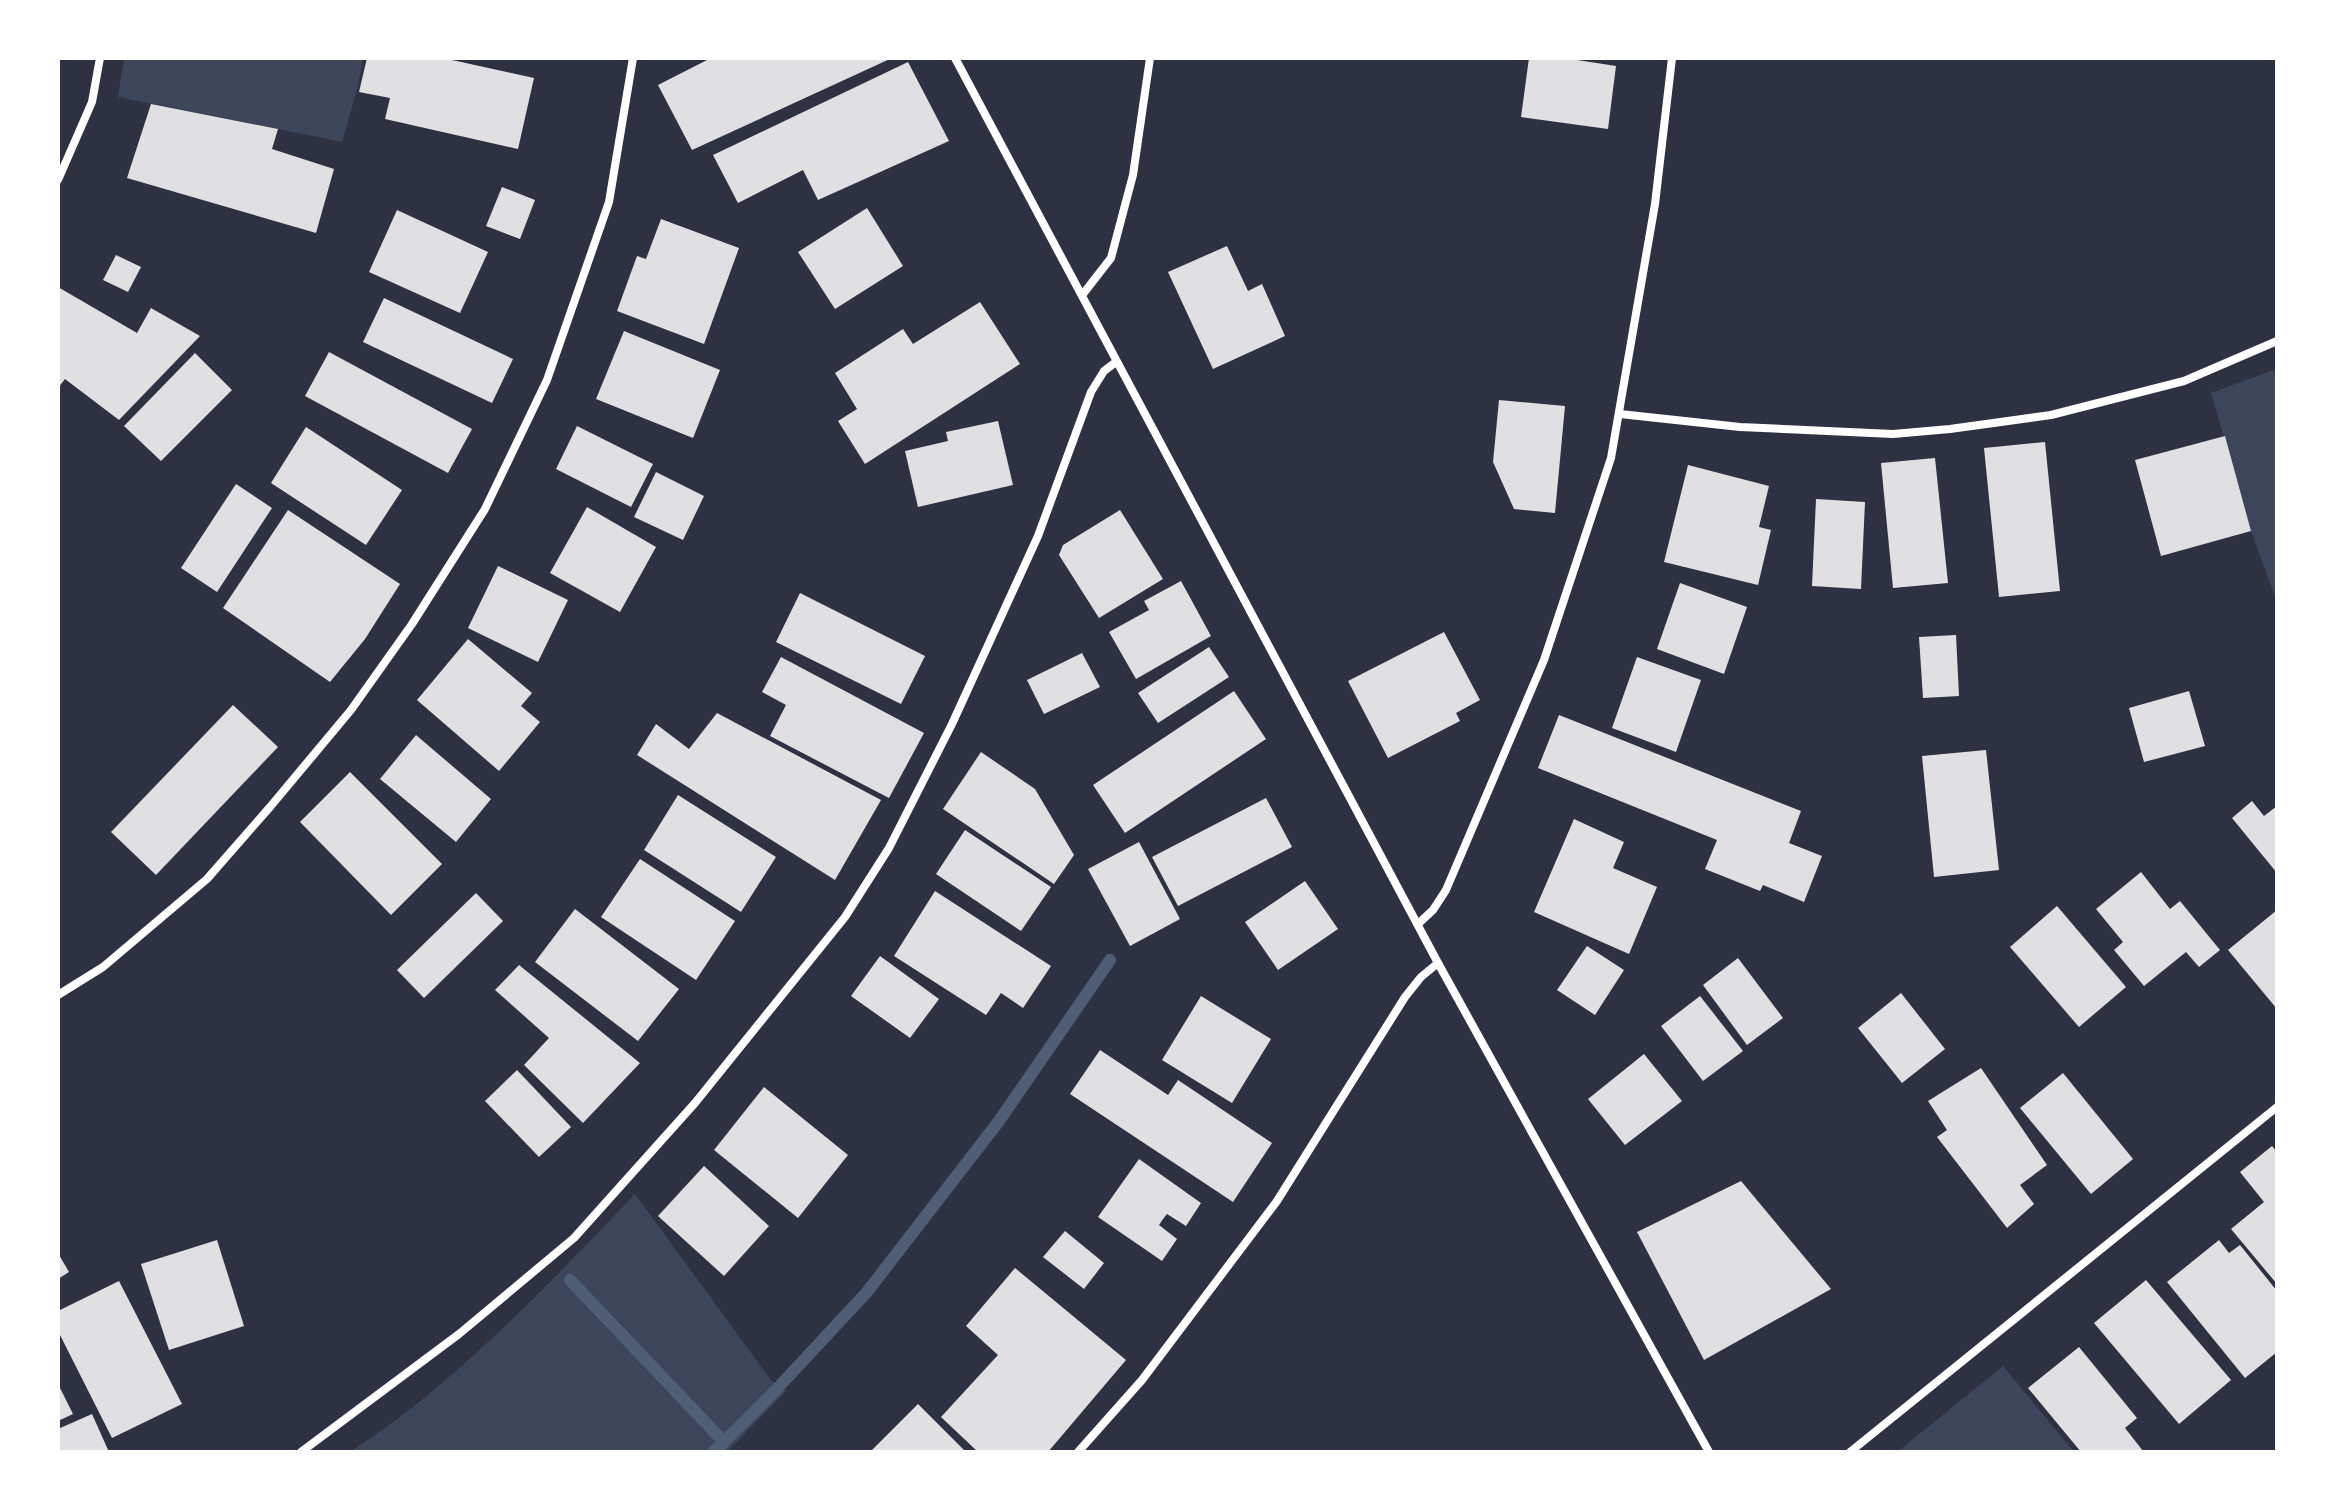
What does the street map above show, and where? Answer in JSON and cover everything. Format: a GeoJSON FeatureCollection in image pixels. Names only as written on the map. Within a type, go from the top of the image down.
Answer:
{"type":"FeatureCollection","features":[{"type":"Feature","properties":{"kind":"street"},"geometry":{"type":"LineString","coordinates":[[58,180],[92,102],[100,58]]}},
{"type":"Feature","properties":{"kind":"street"},"geometry":{"type":"LineString","coordinates":[[58,995],[103,967],[207,879],[225,859],[351,710],[412,624],[485,509],[547,380],[609,202],[633,58]]}},
{"type":"Feature","properties":{"kind":"street"},"geometry":{"type":"LineString","coordinates":[[955,58],[1438,963],[1709,1452]]}},
{"type":"Feature","properties":{"kind":"street"},"geometry":{"type":"LineString","coordinates":[[1083,294],[1111,258],[1133,175],[1150,58]]}},
{"type":"Feature","properties":{"kind":"street"},"geometry":{"type":"LineString","coordinates":[[1419,923],[1433,910],[1446,890],[1544,660],[1611,458],[1655,204],[1672,58]]}},
{"type":"Feature","properties":{"kind":"street"},"geometry":{"type":"LineString","coordinates":[[1620,414],[1740,427],[1878,434],[1950,429],[2051,415],[2184,381],[2277,341]]}},
{"type":"Feature","properties":{"kind":"street"},"geometry":{"type":"LineString","coordinates":[[301,1452],[459,1334],[574,1238],[695,1103],[845,917],[889,848],[952,724],[1038,536],[1091,392],[1104,371],[1116,362]]}},
{"type":"Feature","properties":{"kind":"street"},"geometry":{"type":"LineString","coordinates":[[1078,1452],[1142,1380],[1277,1201],[1405,997],[1421,977],[1438,963]]}},
{"type":"Feature","properties":{"kind":"street"},"geometry":{"type":"LineString","coordinates":[[1850,1452],[2277,1107]]}},
{"type":"Feature","properties":{"kind":"shaded area"},"geometry":{"type":"Polygon","coordinates":[[[124,58],[363,58],[342,142],[118,97],[124,58]]]}},
{"type":"Feature","properties":{"kind":"shaded area"},"geometry":{"type":"Polygon","coordinates":[[[2276,369],[2277,602],[2251,531],[2211,393],[2276,369]]]}},
{"type":"Feature","properties":{"kind":"shaded area"},"geometry":{"type":"Polygon","coordinates":[[[635,1194],[771,1380],[786,1391],[727,1452],[350,1452],[390,1425],[464,1364],[534,1298],[635,1194]]]}},
{"type":"Feature","properties":{"kind":"shaded area"},"geometry":{"type":"Polygon","coordinates":[[[2003,1366],[2074,1452],[1897,1452],[2003,1366]]]}},
{"type":"Feature","properties":{"kind":"building"},"geometry":{"type":"Polygon","coordinates":[[[367,58],[443,58],[534,78],[518,149],[385,119],[390,98],[359,92],[367,58]]]}},
{"type":"Feature","properties":{"kind":"building"},"geometry":{"type":"Polygon","coordinates":[[[711,58],[892,58],[692,150],[658,85],[711,58]]]}},
{"type":"Feature","properties":{"kind":"building"},"geometry":{"type":"Polygon","coordinates":[[[1529,58],[1564,58],[1616,66],[1608,129],[1521,117],[1529,58]]]}},
{"type":"Feature","properties":{"kind":"building"},"geometry":{"type":"Polygon","coordinates":[[[908,62],[949,141],[818,200],[803,170],[738,203],[713,155],[908,62]]]}},
{"type":"Feature","properties":{"kind":"building"},"geometry":{"type":"Polygon","coordinates":[[[151,104],[278,129],[272,149],[334,169],[316,233],[127,178],[151,104]]]}},
{"type":"Feature","properties":{"kind":"building"},"geometry":{"type":"Polygon","coordinates":[[[502,187],[535,200],[520,239],[486,226],[502,187]]]}},
{"type":"Feature","properties":{"kind":"building"},"geometry":{"type":"Polygon","coordinates":[[[867,208],[903,266],[835,309],[798,252],[867,208]]]}},
{"type":"Feature","properties":{"kind":"building"},"geometry":{"type":"Polygon","coordinates":[[[397,210],[488,252],[460,313],[369,272],[397,210]]]}},
{"type":"Feature","properties":{"kind":"building"},"geometry":{"type":"Polygon","coordinates":[[[661,219],[739,248],[704,344],[617,311],[637,256],[646,259],[661,219]]]}},
{"type":"Feature","properties":{"kind":"building"},"geometry":{"type":"Polygon","coordinates":[[[1227,246],[1248,291],[1262,284],[1285,336],[1213,369],[1168,272],[1227,246]]]}},
{"type":"Feature","properties":{"kind":"building"},"geometry":{"type":"Polygon","coordinates":[[[116,255],[141,267],[128,292],[103,280],[116,255]]]}},
{"type":"Feature","properties":{"kind":"building"},"geometry":{"type":"Polygon","coordinates":[[[58,287],[137,333],[151,308],[200,336],[119,420],[65,379],[58,388],[58,287]]]}},
{"type":"Feature","properties":{"kind":"building"},"geometry":{"type":"Polygon","coordinates":[[[384,298],[513,359],[492,403],[363,342],[384,298]]]}},
{"type":"Feature","properties":{"kind":"building"},"geometry":{"type":"Polygon","coordinates":[[[980,302],[1020,364],[865,464],[838,421],[857,409],[835,373],[903,329],[913,344],[980,302]]]}},
{"type":"Feature","properties":{"kind":"building"},"geometry":{"type":"Polygon","coordinates":[[[624,331],[720,370],[693,438],[596,399],[624,331]]]}},
{"type":"Feature","properties":{"kind":"building"},"geometry":{"type":"Polygon","coordinates":[[[329,352],[472,429],[448,473],[305,396],[329,352]]]}},
{"type":"Feature","properties":{"kind":"building"},"geometry":{"type":"Polygon","coordinates":[[[195,353],[232,390],[161,461],[124,426],[195,353]]]}},
{"type":"Feature","properties":{"kind":"building"},"geometry":{"type":"Polygon","coordinates":[[[1499,400],[1565,406],[1555,513],[1514,509],[1493,462],[1499,400]]]}},
{"type":"Feature","properties":{"kind":"building"},"geometry":{"type":"Polygon","coordinates":[[[998,421],[1013,485],[918,507],[905,451],[948,441],[946,432],[998,421]]]}},
{"type":"Feature","properties":{"kind":"building"},"geometry":{"type":"Polygon","coordinates":[[[577,426],[653,464],[631,507],[556,469],[577,426]]]}},
{"type":"Feature","properties":{"kind":"building"},"geometry":{"type":"Polygon","coordinates":[[[306,427],[402,490],[366,545],[271,483],[306,427]]]}},
{"type":"Feature","properties":{"kind":"building"},"geometry":{"type":"Polygon","coordinates":[[[2225,436],[2251,531],[2161,556],[2135,460],[2225,436]]]}},
{"type":"Feature","properties":{"kind":"building"},"geometry":{"type":"Polygon","coordinates":[[[2045,442],[2060,591],[1999,597],[1984,448],[2045,442]]]}},
{"type":"Feature","properties":{"kind":"building"},"geometry":{"type":"Polygon","coordinates":[[[1935,458],[1948,583],[1893,588],[1881,463],[1935,458]]]}},
{"type":"Feature","properties":{"kind":"building"},"geometry":{"type":"Polygon","coordinates":[[[1688,465],[1769,486],[1759,527],[1771,530],[1758,585],[1664,562],[1688,465]]]}},
{"type":"Feature","properties":{"kind":"building"},"geometry":{"type":"Polygon","coordinates":[[[656,472],[704,496],[683,540],[634,517],[656,472]]]}},
{"type":"Feature","properties":{"kind":"building"},"geometry":{"type":"Polygon","coordinates":[[[236,484],[272,508],[217,592],[181,568],[236,484]]]}},
{"type":"Feature","properties":{"kind":"building"},"geometry":{"type":"Polygon","coordinates":[[[1816,499],[1865,502],[1861,589],[1812,586],[1816,499]]]}},
{"type":"Feature","properties":{"kind":"building"},"geometry":{"type":"Polygon","coordinates":[[[587,507],[656,547],[620,612],[550,573],[587,507]]]}},
{"type":"Feature","properties":{"kind":"building"},"geometry":{"type":"Polygon","coordinates":[[[288,510],[400,584],[365,639],[330,682],[223,608],[288,510]]]}},
{"type":"Feature","properties":{"kind":"building"},"geometry":{"type":"Polygon","coordinates":[[[1120,510],[1163,579],[1099,618],[1059,555],[1063,545],[1120,510]]]}},
{"type":"Feature","properties":{"kind":"building"},"geometry":{"type":"Polygon","coordinates":[[[498,566],[568,600],[538,662],[468,628],[498,566]]]}},
{"type":"Feature","properties":{"kind":"building"},"geometry":{"type":"Polygon","coordinates":[[[1181,581],[1211,636],[1136,679],[1109,632],[1149,610],[1144,601],[1181,581]]]}},
{"type":"Feature","properties":{"kind":"building"},"geometry":{"type":"Polygon","coordinates":[[[1680,583],[1747,607],[1724,674],[1657,649],[1680,583]]]}},
{"type":"Feature","properties":{"kind":"building"},"geometry":{"type":"Polygon","coordinates":[[[800,593],[925,656],[901,704],[776,642],[800,593]]]}},
{"type":"Feature","properties":{"kind":"building"},"geometry":{"type":"Polygon","coordinates":[[[1444,632],[1480,700],[1456,713],[1460,721],[1388,758],[1348,681],[1444,632]]]}},
{"type":"Feature","properties":{"kind":"building"},"geometry":{"type":"Polygon","coordinates":[[[1956,635],[1959,696],[1923,698],[1919,637],[1956,635]]]}},
{"type":"Feature","properties":{"kind":"building"},"geometry":{"type":"Polygon","coordinates":[[[468,639],[532,693],[521,706],[540,722],[499,771],[417,700],[468,639]]]}},
{"type":"Feature","properties":{"kind":"building"},"geometry":{"type":"Polygon","coordinates":[[[1209,647],[1229,677],[1158,723],[1138,693],[1209,647]]]}},
{"type":"Feature","properties":{"kind":"building"},"geometry":{"type":"Polygon","coordinates":[[[1082,653],[1100,687],[1044,714],[1027,680],[1082,653]]]}},
{"type":"Feature","properties":{"kind":"building"},"geometry":{"type":"Polygon","coordinates":[[[781,657],[924,733],[889,798],[770,736],[786,705],[762,692],[781,657]]]}},
{"type":"Feature","properties":{"kind":"building"},"geometry":{"type":"Polygon","coordinates":[[[1637,657],[1701,680],[1676,752],[1612,728],[1637,657]]]}},
{"type":"Feature","properties":{"kind":"building"},"geometry":{"type":"Polygon","coordinates":[[[1234,691],[1266,739],[1125,833],[1093,785],[1234,691]]]}},
{"type":"Feature","properties":{"kind":"building"},"geometry":{"type":"Polygon","coordinates":[[[2189,691],[2205,746],[2144,762],[2129,708],[2189,691]]]}},
{"type":"Feature","properties":{"kind":"building"},"geometry":{"type":"Polygon","coordinates":[[[233,705],[278,747],[156,875],[111,832],[233,705]]]}},
{"type":"Feature","properties":{"kind":"building"},"geometry":{"type":"Polygon","coordinates":[[[717,713],[881,800],[835,880],[637,755],[656,724],[689,749],[717,713]]]}},
{"type":"Feature","properties":{"kind":"building"},"geometry":{"type":"Polygon","coordinates":[[[1559,715],[1801,811],[1789,843],[1822,856],[1804,902],[1763,885],[1760,891],[1705,869],[1717,840],[1538,768],[1559,715]]]}},
{"type":"Feature","properties":{"kind":"building"},"geometry":{"type":"Polygon","coordinates":[[[416,735],[491,799],[456,842],[380,779],[416,735]]]}},
{"type":"Feature","properties":{"kind":"building"},"geometry":{"type":"Polygon","coordinates":[[[1986,750],[1999,870],[1934,877],[1922,756],[1986,750]]]}},
{"type":"Feature","properties":{"kind":"building"},"geometry":{"type":"Polygon","coordinates":[[[981,752],[1035,789],[1074,855],[1054,884],[943,809],[981,752]]]}},
{"type":"Feature","properties":{"kind":"building"},"geometry":{"type":"Polygon","coordinates":[[[350,772],[442,864],[391,915],[300,822],[350,772]]]}},
{"type":"Feature","properties":{"kind":"building"},"geometry":{"type":"Polygon","coordinates":[[[678,795],[776,857],[741,912],[644,850],[678,795]]]}},
{"type":"Feature","properties":{"kind":"building"},"geometry":{"type":"Polygon","coordinates":[[[1266,798],[1292,847],[1178,906],[1152,857],[1266,798]]]}},
{"type":"Feature","properties":{"kind":"building"},"geometry":{"type":"Polygon","coordinates":[[[2252,801],[2264,816],[2277,806],[2277,873],[2232,818],[2252,801]]]}},
{"type":"Feature","properties":{"kind":"building"},"geometry":{"type":"Polygon","coordinates":[[[1574,819],[1624,842],[1613,868],[1657,887],[1629,954],[1534,912],[1574,819]]]}},
{"type":"Feature","properties":{"kind":"building"},"geometry":{"type":"Polygon","coordinates":[[[965,830],[1051,887],[1021,931],[936,874],[965,830]]]}},
{"type":"Feature","properties":{"kind":"building"},"geometry":{"type":"Polygon","coordinates":[[[1139,842],[1180,919],[1130,946],[1088,869],[1139,842]]]}},
{"type":"Feature","properties":{"kind":"building"},"geometry":{"type":"Polygon","coordinates":[[[640,859],[735,921],[696,980],[601,917],[640,859]]]}},
{"type":"Feature","properties":{"kind":"building"},"geometry":{"type":"Polygon","coordinates":[[[2141,872],[2170,909],[2180,901],[2220,950],[2199,967],[2186,952],[2144,986],[2114,950],[2123,942],[2096,909],[2141,872]]]}},
{"type":"Feature","properties":{"kind":"building"},"geometry":{"type":"Polygon","coordinates":[[[1305,881],[1338,929],[1278,970],[1245,922],[1305,881]]]}},
{"type":"Feature","properties":{"kind":"building"},"geometry":{"type":"Polygon","coordinates":[[[935,891],[1051,966],[1023,1008],[1001,993],[986,1015],[894,956],[935,891]]]}},
{"type":"Feature","properties":{"kind":"building"},"geometry":{"type":"Polygon","coordinates":[[[476,893],[503,921],[424,998],[397,970],[476,893]]]}},
{"type":"Feature","properties":{"kind":"building"},"geometry":{"type":"Polygon","coordinates":[[[2057,906],[2126,987],[2079,1027],[2010,947],[2057,906]]]}},
{"type":"Feature","properties":{"kind":"building"},"geometry":{"type":"Polygon","coordinates":[[[575,909],[679,989],[638,1041],[535,962],[575,909]]]}},
{"type":"Feature","properties":{"kind":"building"},"geometry":{"type":"Polygon","coordinates":[[[2277,910],[2277,1009],[2228,950],[2277,910]]]}},
{"type":"Feature","properties":{"kind":"building"},"geometry":{"type":"Polygon","coordinates":[[[1587,946],[1624,970],[1595,1015],[1557,990],[1587,946]]]}},
{"type":"Feature","properties":{"kind":"building"},"geometry":{"type":"Polygon","coordinates":[[[880,956],[939,999],[910,1038],[851,996],[880,956]]]}},
{"type":"Feature","properties":{"kind":"building"},"geometry":{"type":"Polygon","coordinates":[[[1738,958],[1783,1018],[1747,1045],[1703,985],[1738,958]]]}},
{"type":"Feature","properties":{"kind":"building"},"geometry":{"type":"Polygon","coordinates":[[[519,965],[640,1063],[583,1123],[524,1065],[549,1038],[495,990],[519,965]]]}},
{"type":"Feature","properties":{"kind":"building"},"geometry":{"type":"Polygon","coordinates":[[[1901,993],[1945,1049],[1902,1083],[1858,1028],[1901,993]]]}},
{"type":"Feature","properties":{"kind":"building"},"geometry":{"type":"Polygon","coordinates":[[[1201,996],[1271,1039],[1232,1103],[1162,1060],[1201,996]]]}},
{"type":"Feature","properties":{"kind":"building"},"geometry":{"type":"Polygon","coordinates":[[[1700,996],[1743,1051],[1703,1081],[1661,1026],[1700,996]]]}},
{"type":"Feature","properties":{"kind":"building"},"geometry":{"type":"Polygon","coordinates":[[[1100,1050],[1168,1095],[1178,1080],[1272,1143],[1233,1202],[1070,1094],[1100,1050]]]}},
{"type":"Feature","properties":{"kind":"building"},"geometry":{"type":"Polygon","coordinates":[[[1644,1054],[1682,1101],[1625,1145],[1588,1099],[1644,1054]]]}},
{"type":"Feature","properties":{"kind":"building"},"geometry":{"type":"Polygon","coordinates":[[[1981,1068],[2047,1165],[2020,1185],[2034,1204],[2007,1228],[1937,1137],[1947,1130],[1928,1101],[1981,1068]]]}},
{"type":"Feature","properties":{"kind":"building"},"geometry":{"type":"Polygon","coordinates":[[[517,1070],[571,1127],[539,1157],[485,1101],[517,1070]]]}},
{"type":"Feature","properties":{"kind":"building"},"geometry":{"type":"Polygon","coordinates":[[[2063,1073],[2133,1159],[2091,1194],[2020,1108],[2063,1073]]]}},
{"type":"Feature","properties":{"kind":"building"},"geometry":{"type":"Polygon","coordinates":[[[764,1087],[848,1155],[798,1218],[714,1150],[764,1087]]]}},
{"type":"Feature","properties":{"kind":"building"},"geometry":{"type":"Polygon","coordinates":[[[2272,1146],[2277,1152],[2277,1284],[2231,1229],[2264,1202],[2240,1172],[2272,1146]]]}},
{"type":"Feature","properties":{"kind":"building"},"geometry":{"type":"Polygon","coordinates":[[[1139,1159],[1201,1203],[1186,1226],[1167,1214],[1163,1219],[1159,1225],[1177,1239],[1162,1261],[1098,1217],[1139,1159]]]}},
{"type":"Feature","properties":{"kind":"building"},"geometry":{"type":"Polygon","coordinates":[[[704,1166],[769,1226],[724,1276],[658,1216],[704,1166]]]}},
{"type":"Feature","properties":{"kind":"building"},"geometry":{"type":"Polygon","coordinates":[[[1741,1181],[1831,1289],[1704,1360],[1637,1232],[1741,1181]]]}},
{"type":"Feature","properties":{"kind":"building"},"geometry":{"type":"Polygon","coordinates":[[[1065,1231],[1104,1263],[1084,1289],[1043,1257],[1065,1231]]]}},
{"type":"Feature","properties":{"kind":"building"},"geometry":{"type":"Polygon","coordinates":[[[217,1240],[244,1326],[169,1350],[141,1264],[217,1240]]]}},
{"type":"Feature","properties":{"kind":"building"},"geometry":{"type":"Polygon","coordinates":[[[2219,1240],[2229,1253],[2240,1245],[2277,1291],[2277,1352],[2245,1378],[2167,1282],[2219,1240]]]}},
{"type":"Feature","properties":{"kind":"building"},"geometry":{"type":"Polygon","coordinates":[[[58,1253],[69,1272],[58,1279],[58,1253]]]}},
{"type":"Feature","properties":{"kind":"building"},"geometry":{"type":"Polygon","coordinates":[[[1015,1268],[1126,1360],[1048,1452],[978,1452],[941,1417],[998,1355],[966,1326],[1015,1268]]]}},
{"type":"Feature","properties":{"kind":"building"},"geometry":{"type":"Polygon","coordinates":[[[2146,1280],[2231,1380],[2179,1424],[2094,1323],[2146,1280]]]}},
{"type":"Feature","properties":{"kind":"building"},"geometry":{"type":"Polygon","coordinates":[[[119,1281],[182,1404],[112,1438],[58,1331],[58,1311],[119,1281]]]}},
{"type":"Feature","properties":{"kind":"building"},"geometry":{"type":"Polygon","coordinates":[[[2079,1347],[2137,1418],[2125,1428],[2143,1451],[2081,1452],[2028,1388],[2079,1347]]]}},
{"type":"Feature","properties":{"kind":"building"},"geometry":{"type":"Polygon","coordinates":[[[58,1384],[73,1414],[58,1421],[58,1384]]]}},
{"type":"Feature","properties":{"kind":"building"},"geometry":{"type":"Polygon","coordinates":[[[918,1404],[966,1452],[870,1452],[918,1404]]]}},
{"type":"Feature","properties":{"kind":"building"},"geometry":{"type":"Polygon","coordinates":[[[92,1414],[109,1452],[58,1452],[58,1429],[92,1414]]]}},
{"type":"Feature","properties":{"kind":"waterway"},"geometry":{"type":"LineString","coordinates":[[724,1442],[867,1292],[999,1121],[1110,960]]}},
{"type":"Feature","properties":{"kind":"waterway"},"geometry":{"type":"LineString","coordinates":[[570,1280],[724,1442],[713,1452]]}}]}
